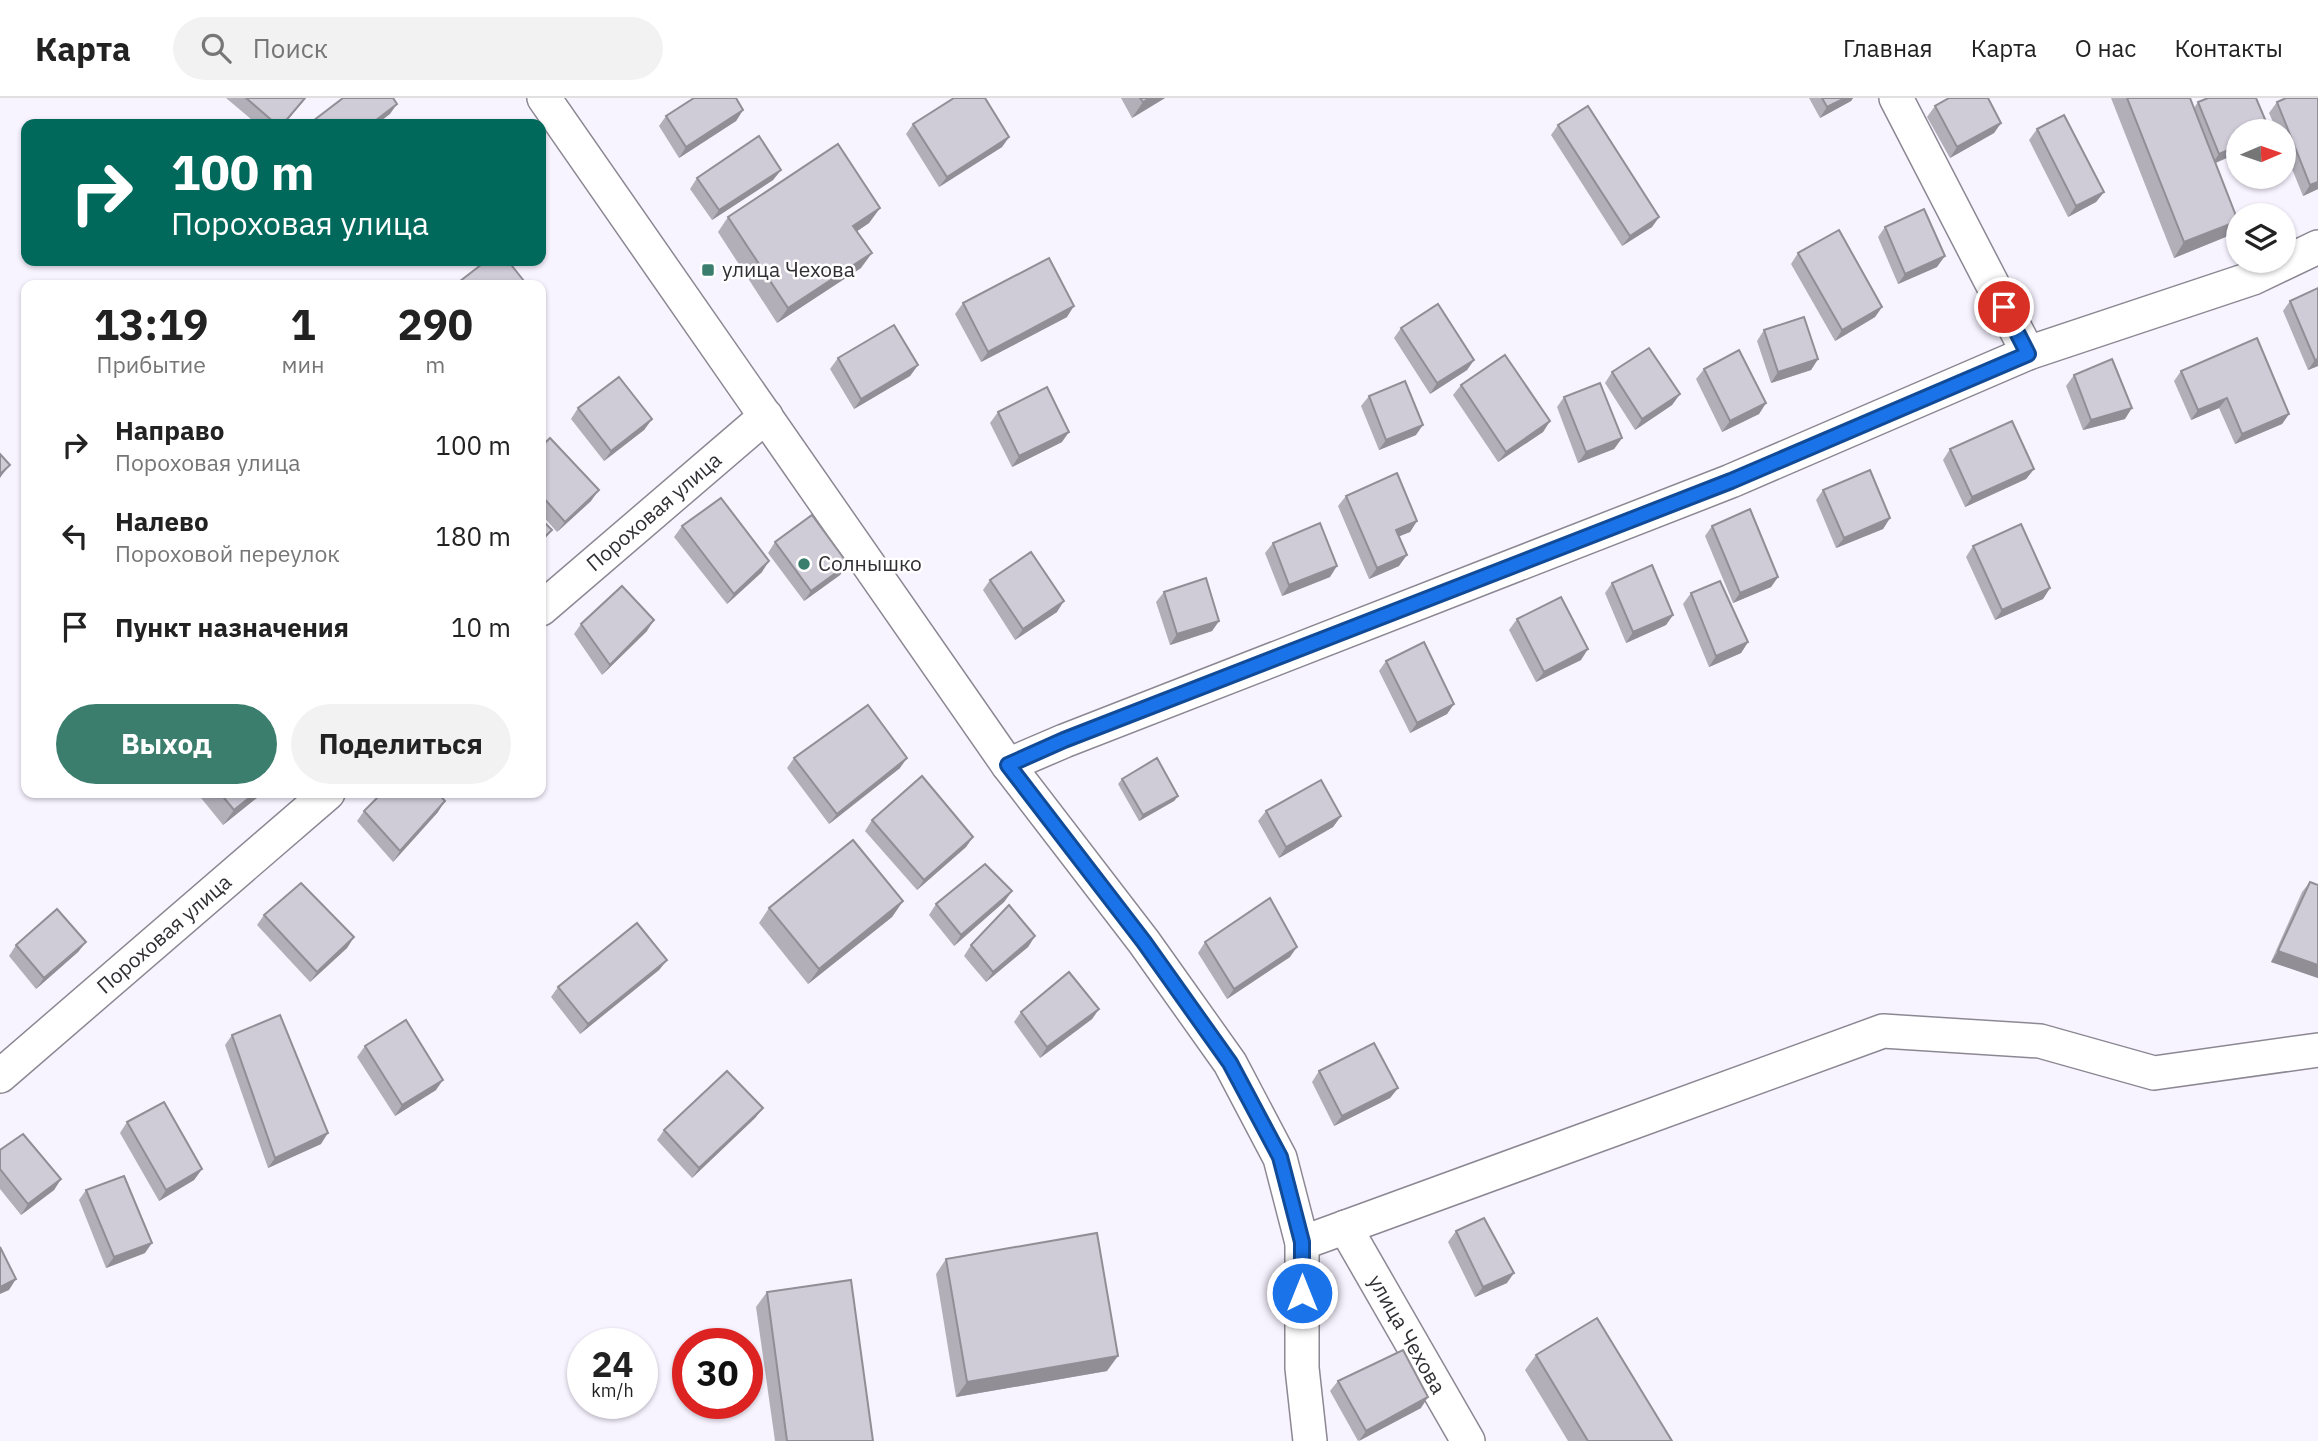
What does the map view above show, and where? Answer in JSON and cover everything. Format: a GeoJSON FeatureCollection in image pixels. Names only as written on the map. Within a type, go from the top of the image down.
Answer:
{"type":"FeatureCollection","features":[{"type":"Feature","properties":{"kind":"street"},"geometry":{"type":"LineString","coordinates":[[544,98],[1008,765],[1144,942],[1230,1063],[1280,1157],[1302,1242],[1303,1368],[1311,1441]]}},
{"type":"Feature","properties":{"kind":"street"},"geometry":{"type":"LineString","coordinates":[[1896,98],[2028,354]]}},
{"type":"Feature","properties":{"kind":"street"},"geometry":{"type":"LineString","coordinates":[[1008,765],[1064,740],[1731,481],[2028,354],[2253,278],[2318,247]]}},
{"type":"Feature","properties":{"kind":"street","name":"Пороховая улица"},"geometry":{"type":"LineString","coordinates":[[546,605],[766,416]]}},
{"type":"Feature","properties":{"kind":"street","name":"Пороховая улица"},"geometry":{"type":"LineString","coordinates":[[0,1076],[322,798]]}},
{"type":"Feature","properties":{"kind":"street"},"geometry":{"type":"LineString","coordinates":[[1302,1242],[1883,1031],[2040,1041],[2154,1073],[2318,1050]]}},
{"type":"Feature","properties":{"kind":"street","name":"улица Чехова"},"geometry":{"type":"LineString","coordinates":[[1345,1227],[1468,1441]]}},
{"type":"Feature","properties":{"kind":"building"},"geometry":{"type":"Polygon","coordinates":[[[246,98],[305,98],[287,119],[270,119],[246,98]]]}},
{"type":"Feature","properties":{"kind":"building"},"geometry":{"type":"Polygon","coordinates":[[[343,98],[393,98],[397,104],[378,119],[316,119],[343,98]]]}},
{"type":"Feature","properties":{"kind":"building"},"geometry":{"type":"Polygon","coordinates":[[[694,98],[736,98],[743,110],[686,147],[666,116],[694,98]]]}},
{"type":"Feature","properties":{"kind":"building"},"geometry":{"type":"Polygon","coordinates":[[[954,98],[985,98],[1009,137],[947,177],[913,124],[954,98]]]}},
{"type":"Feature","properties":{"kind":"building"},"geometry":{"type":"Polygon","coordinates":[[[1822,98],[1845,98],[1827,107],[1822,98]]]}},
{"type":"Feature","properties":{"kind":"building"},"geometry":{"type":"Polygon","coordinates":[[[1949,98],[1988,98],[2001,123],[1957,147],[1935,106],[1949,98]]]}},
{"type":"Feature","properties":{"kind":"building"},"geometry":{"type":"Polygon","coordinates":[[[2127,98],[2190,98],[2231,203],[2226,203],[2226,226],[2184,242],[2127,98]]]}},
{"type":"Feature","properties":{"kind":"building"},"geometry":{"type":"Polygon","coordinates":[[[2208,98],[2256,98],[2265,119],[2226,119],[2226,151],[2219,154],[2198,102],[2208,98]]]}},
{"type":"Feature","properties":{"kind":"building"},"geometry":{"type":"Polygon","coordinates":[[[2286,98],[2318,98],[2318,182],[2310,185],[2296,150],[2296,119],[2284,119],[2277,102],[2286,98]]]}},
{"type":"Feature","properties":{"kind":"building"},"geometry":{"type":"Polygon","coordinates":[[[1588,106],[1659,217],[1630,236],[1558,125],[1588,106]]]}},
{"type":"Feature","properties":{"kind":"building"},"geometry":{"type":"Polygon","coordinates":[[[2064,115],[2104,192],[2076,206],[2037,129],[2064,115]]]}},
{"type":"Feature","properties":{"kind":"building"},"geometry":{"type":"Polygon","coordinates":[[[759,136],[781,170],[719,210],[697,178],[759,136]]]}},
{"type":"Feature","properties":{"kind":"building"},"geometry":{"type":"Polygon","coordinates":[[[838,144],[880,208],[853,226],[872,253],[788,308],[728,217],[838,144]]]}},
{"type":"Feature","properties":{"kind":"building"},"geometry":{"type":"Polygon","coordinates":[[[1924,209],[1945,256],[1905,274],[1885,227],[1924,209]]]}},
{"type":"Feature","properties":{"kind":"building"},"geometry":{"type":"Polygon","coordinates":[[[1839,230],[1882,307],[1842,330],[1798,253],[1839,230]]]}},
{"type":"Feature","properties":{"kind":"building"},"geometry":{"type":"Polygon","coordinates":[[[1049,258],[1074,306],[988,352],[963,303],[1049,258]]]}},
{"type":"Feature","properties":{"kind":"building"},"geometry":{"type":"Polygon","coordinates":[[[480,266],[512,266],[523,280],[461,280],[480,266]]]}},
{"type":"Feature","properties":{"kind":"building"},"geometry":{"type":"Polygon","coordinates":[[[2318,288],[2318,359],[2315,360],[2290,301],[2318,288]]]}},
{"type":"Feature","properties":{"kind":"building"},"geometry":{"type":"Polygon","coordinates":[[[1438,304],[1474,360],[1437,383],[1401,328],[1438,304]]]}},
{"type":"Feature","properties":{"kind":"building"},"geometry":{"type":"Polygon","coordinates":[[[1804,317],[1818,359],[1778,372],[1764,330],[1804,317]]]}},
{"type":"Feature","properties":{"kind":"building"},"geometry":{"type":"Polygon","coordinates":[[[894,325],[918,365],[861,399],[838,358],[894,325]]]}},
{"type":"Feature","properties":{"kind":"building"},"geometry":{"type":"Polygon","coordinates":[[[2257,338],[2289,414],[2242,434],[2227,398],[2198,410],[2181,371],[2257,338]]]}},
{"type":"Feature","properties":{"kind":"building"},"geometry":{"type":"Polygon","coordinates":[[[1649,348],[1680,394],[1642,419],[1612,372],[1649,348]]]}},
{"type":"Feature","properties":{"kind":"building"},"geometry":{"type":"Polygon","coordinates":[[[1739,350],[1766,403],[1730,421],[1704,369],[1739,350]]]}},
{"type":"Feature","properties":{"kind":"building"},"geometry":{"type":"Polygon","coordinates":[[[1505,355],[1550,421],[1506,452],[1461,385],[1505,355]]]}},
{"type":"Feature","properties":{"kind":"building"},"geometry":{"type":"Polygon","coordinates":[[[2112,359],[2132,408],[2091,420],[2074,375],[2112,359]]]}},
{"type":"Feature","properties":{"kind":"building"},"geometry":{"type":"Polygon","coordinates":[[[619,377],[652,419],[611,451],[578,408],[619,377]]]}},
{"type":"Feature","properties":{"kind":"building"},"geometry":{"type":"Polygon","coordinates":[[[1405,381],[1423,425],[1386,440],[1369,396],[1405,381]]]}},
{"type":"Feature","properties":{"kind":"building"},"geometry":{"type":"Polygon","coordinates":[[[1600,383],[1622,438],[1586,452],[1564,397],[1600,383]]]}},
{"type":"Feature","properties":{"kind":"building"},"geometry":{"type":"Polygon","coordinates":[[[1047,387],[1069,432],[1019,456],[998,412],[1047,387]]]}},
{"type":"Feature","properties":{"kind":"building"},"geometry":{"type":"Polygon","coordinates":[[[2012,421],[2034,469],[1972,497],[1950,449],[2012,421]]]}},
{"type":"Feature","properties":{"kind":"building"},"geometry":{"type":"Polygon","coordinates":[[[550,438],[599,490],[565,522],[546,501],[546,442],[550,438]]]}},
{"type":"Feature","properties":{"kind":"building"},"geometry":{"type":"Polygon","coordinates":[[[0,454],[10,465],[0,474],[0,454]]]}},
{"type":"Feature","properties":{"kind":"building"},"geometry":{"type":"Polygon","coordinates":[[[1870,470],[1890,518],[1844,538],[1823,490],[1870,470]]]}},
{"type":"Feature","properties":{"kind":"building"},"geometry":{"type":"Polygon","coordinates":[[[1397,473],[1417,521],[1396,530],[1407,555],[1377,568],[1346,496],[1397,473]]]}},
{"type":"Feature","properties":{"kind":"building"},"geometry":{"type":"Polygon","coordinates":[[[721,498],[769,561],[734,594],[682,526],[721,498]]]}},
{"type":"Feature","properties":{"kind":"building"},"geometry":{"type":"Polygon","coordinates":[[[1750,509],[1778,577],[1740,593],[1712,526],[1750,509]]]}},
{"type":"Feature","properties":{"kind":"building","name":"Солнышко"},"geometry":{"type":"Polygon","coordinates":[[[812,515],[848,564],[811,591],[775,542],[812,515]]]}},
{"type":"Feature","properties":{"kind":"building"},"geometry":{"type":"Polygon","coordinates":[[[1320,523],[1337,566],[1289,585],[1273,543],[1320,523]]]}},
{"type":"Feature","properties":{"kind":"building"},"geometry":{"type":"Polygon","coordinates":[[[546,524],[552,530],[546,535],[546,524]]]}},
{"type":"Feature","properties":{"kind":"building"},"geometry":{"type":"Polygon","coordinates":[[[2021,524],[2050,588],[2002,610],[1973,546],[2021,524]]]}},
{"type":"Feature","properties":{"kind":"building"},"geometry":{"type":"Polygon","coordinates":[[[1031,552],[1064,601],[1023,629],[990,580],[1031,552]]]}},
{"type":"Feature","properties":{"kind":"building"},"geometry":{"type":"Polygon","coordinates":[[[1652,565],[1673,615],[1633,632],[1612,583],[1652,565]]]}},
{"type":"Feature","properties":{"kind":"building"},"geometry":{"type":"Polygon","coordinates":[[[1206,578],[1219,621],[1177,634],[1164,592],[1206,578]]]}},
{"type":"Feature","properties":{"kind":"building"},"geometry":{"type":"Polygon","coordinates":[[[1720,581],[1748,642],[1716,656],[1691,593],[1720,581]]]}},
{"type":"Feature","properties":{"kind":"building"},"geometry":{"type":"Polygon","coordinates":[[[622,586],[654,620],[610,665],[581,624],[622,586]]]}},
{"type":"Feature","properties":{"kind":"building"},"geometry":{"type":"Polygon","coordinates":[[[1561,597],[1588,649],[1544,672],[1517,619],[1561,597]]]}},
{"type":"Feature","properties":{"kind":"building"},"geometry":{"type":"Polygon","coordinates":[[[1424,642],[1454,704],[1417,723],[1386,661],[1424,642]]]}},
{"type":"Feature","properties":{"kind":"building"},"geometry":{"type":"Polygon","coordinates":[[[868,705],[907,758],[837,814],[794,758],[868,705]]]}},
{"type":"Feature","properties":{"kind":"building"},"geometry":{"type":"Polygon","coordinates":[[[1157,758],[1178,796],[1143,815],[1122,779],[1157,758]]]}},
{"type":"Feature","properties":{"kind":"building"},"geometry":{"type":"Polygon","coordinates":[[[922,776],[973,837],[924,880],[872,820],[922,776]]]}},
{"type":"Feature","properties":{"kind":"building"},"geometry":{"type":"Polygon","coordinates":[[[1321,780],[1341,816],[1286,847],[1266,811],[1321,780]]]}},
{"type":"Feature","properties":{"kind":"building"},"geometry":{"type":"Polygon","coordinates":[[[224,798],[249,798],[234,810],[224,798]]]}},
{"type":"Feature","properties":{"kind":"building"},"geometry":{"type":"Polygon","coordinates":[[[377,798],[442,798],[445,801],[400,851],[364,811],[377,798]]]}},
{"type":"Feature","properties":{"kind":"building"},"geometry":{"type":"Polygon","coordinates":[[[853,840],[903,901],[819,969],[769,908],[853,840]]]}},
{"type":"Feature","properties":{"kind":"building"},"geometry":{"type":"Polygon","coordinates":[[[985,864],[1012,891],[961,935],[936,904],[985,864]]]}},
{"type":"Feature","properties":{"kind":"building"},"geometry":{"type":"Polygon","coordinates":[[[2310,882],[2318,885],[2318,965],[2278,951],[2310,882]]]}},
{"type":"Feature","properties":{"kind":"building"},"geometry":{"type":"Polygon","coordinates":[[[301,883],[354,937],[317,972],[264,915],[301,883]]]}},
{"type":"Feature","properties":{"kind":"building"},"geometry":{"type":"Polygon","coordinates":[[[1270,898],[1297,947],[1234,989],[1205,942],[1270,898]]]}},
{"type":"Feature","properties":{"kind":"building"},"geometry":{"type":"Polygon","coordinates":[[[1009,905],[1035,936],[993,972],[971,945],[1009,905]]]}},
{"type":"Feature","properties":{"kind":"building"},"geometry":{"type":"Polygon","coordinates":[[[57,909],[86,942],[44,978],[16,945],[57,909]]]}},
{"type":"Feature","properties":{"kind":"building"},"geometry":{"type":"Polygon","coordinates":[[[637,923],[667,960],[588,1024],[558,987],[637,923]]]}},
{"type":"Feature","properties":{"kind":"building"},"geometry":{"type":"Polygon","coordinates":[[[1069,972],[1099,1009],[1047,1047],[1021,1012],[1069,972]]]}},
{"type":"Feature","properties":{"kind":"building"},"geometry":{"type":"Polygon","coordinates":[[[280,1015],[328,1133],[275,1158],[232,1035],[280,1015]]]}},
{"type":"Feature","properties":{"kind":"building"},"geometry":{"type":"Polygon","coordinates":[[[406,1020],[443,1080],[402,1105],[365,1046],[406,1020]]]}},
{"type":"Feature","properties":{"kind":"building"},"geometry":{"type":"Polygon","coordinates":[[[1374,1043],[1398,1088],[1342,1116],[1319,1071],[1374,1043]]]}},
{"type":"Feature","properties":{"kind":"building"},"geometry":{"type":"Polygon","coordinates":[[[727,1071],[763,1108],[699,1168],[664,1130],[727,1071]]]}},
{"type":"Feature","properties":{"kind":"building"},"geometry":{"type":"Polygon","coordinates":[[[164,1102],[202,1169],[166,1190],[127,1122],[164,1102]]]}},
{"type":"Feature","properties":{"kind":"building"},"geometry":{"type":"Polygon","coordinates":[[[23,1134],[61,1179],[28,1204],[0,1169],[0,1150],[23,1134]]]}},
{"type":"Feature","properties":{"kind":"building"},"geometry":{"type":"Polygon","coordinates":[[[124,1176],[152,1243],[114,1257],[86,1190],[124,1176]]]}},
{"type":"Feature","properties":{"kind":"building"},"geometry":{"type":"Polygon","coordinates":[[[1484,1218],[1514,1273],[1483,1287],[1456,1231],[1484,1218]]]}},
{"type":"Feature","properties":{"kind":"building"},"geometry":{"type":"Polygon","coordinates":[[[1097,1233],[1118,1356],[967,1382],[946,1259],[1097,1233]]]}},
{"type":"Feature","properties":{"kind":"building"},"geometry":{"type":"Polygon","coordinates":[[[0,1247],[16,1279],[0,1287],[0,1247]]]}},
{"type":"Feature","properties":{"kind":"building"},"geometry":{"type":"Polygon","coordinates":[[[851,1280],[873,1441],[787,1441],[767,1292],[851,1280]]]}},
{"type":"Feature","properties":{"kind":"building"},"geometry":{"type":"Polygon","coordinates":[[[1597,1318],[1672,1441],[1588,1441],[1536,1355],[1597,1318]]]}},
{"type":"Feature","properties":{"kind":"building"},"geometry":{"type":"Polygon","coordinates":[[[1403,1350],[1428,1397],[1366,1431],[1338,1381],[1403,1350]]]}},
{"type":"Feature","properties":{"kind":"place","name":"улица Чехова"},"geometry":{"type":"Point","coordinates":[708,270]}},
{"type":"Feature","properties":{"kind":"place","name":"Солнышко"},"geometry":{"type":"Point","coordinates":[804,564]}},
{"type":"Feature","properties":{"kind":"route"},"geometry":{"type":"LineString","coordinates":[[1302,1293],[1302,1242],[1280,1157],[1230,1063],[1144,942],[1008,765],[1064,740],[1731,481],[2028,354],[2004,307]]}}]}
